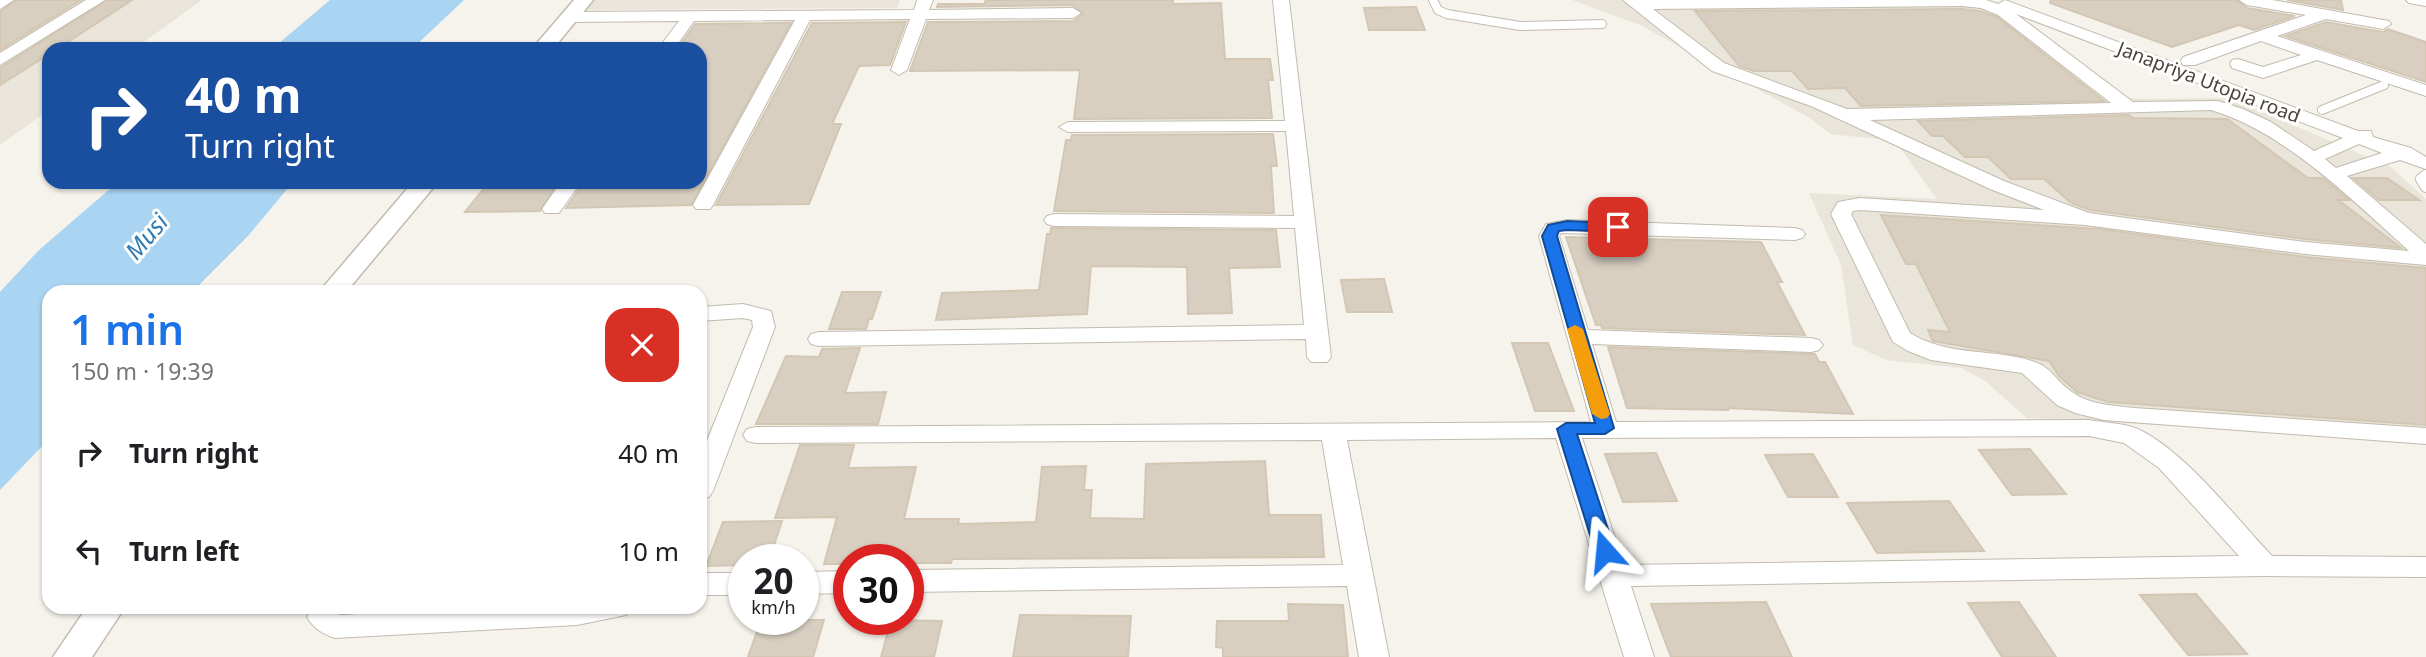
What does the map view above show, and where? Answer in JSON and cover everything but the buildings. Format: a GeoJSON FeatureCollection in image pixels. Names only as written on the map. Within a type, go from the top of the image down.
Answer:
{"type":"FeatureCollection","features":[{"type":"Feature","properties":{"kind":"street"},"geometry":{"type":"LineString","coordinates":[[0,4],[6,0]]}},
{"type":"Feature","properties":{"kind":"street"},"geometry":{"type":"LineString","coordinates":[[0,60],[97,0]]}},
{"type":"Feature","properties":{"kind":"street"},"geometry":{"type":"LineString","coordinates":[[548,42],[583,0]]}},
{"type":"Feature","properties":{"kind":"street"},"geometry":{"type":"LineString","coordinates":[[613,1],[880,0]]}},
{"type":"Feature","properties":{"kind":"street"},"geometry":{"type":"LineString","coordinates":[[1281,0],[1306,222],[1314,332],[1319,357]]}},
{"type":"Feature","properties":{"kind":"street","name":"Janapriya Utopia road"},"geometry":{"type":"LineString","coordinates":[[1993,0],[2399,154],[2424,152]]}},
{"type":"Feature","properties":{"kind":"street"},"geometry":{"type":"LineString","coordinates":[[2247,0],[2384,24]]}},
{"type":"Feature","properties":{"kind":"street"},"geometry":{"type":"LineString","coordinates":[[2414,0],[2426,1]]}},
{"type":"Feature","properties":{"kind":"street"},"geometry":{"type":"LineString","coordinates":[[1634,3],[1962,1],[1984,4],[2003,12],[2128,107]]}},
{"type":"Feature","properties":{"kind":"street"},"geometry":{"type":"LineString","coordinates":[[2032,1],[2150,43]]}},
{"type":"Feature","properties":{"kind":"street","name":"Janapriya Utopia road"},"geometry":{"type":"LineString","coordinates":[[2032,1],[2218,72],[2241,69],[2322,110],[2424,152]]}},
{"type":"Feature","properties":{"kind":"street"},"geometry":{"type":"LineString","coordinates":[[1634,3],[1718,67],[1851,113],[1877,115],[2212,105],[2230,107],[2248,116],[2333,175],[2426,257]]}},
{"type":"Feature","properties":{"kind":"street"},"geometry":{"type":"LineString","coordinates":[[571,16],[805,15],[924,6],[1073,13]]}},
{"type":"Feature","properties":{"kind":"street"},"geometry":{"type":"LineString","coordinates":[[899,71],[924,6]]}},
{"type":"Feature","properties":{"kind":"street"},"geometry":{"type":"LineString","coordinates":[[2189,61],[2325,14]]}},
{"type":"Feature","properties":{"kind":"street"},"geometry":{"type":"LineString","coordinates":[[703,205],[805,15]]}},
{"type":"Feature","properties":{"kind":"street"},"geometry":{"type":"LineString","coordinates":[[671,42],[690,16]]}},
{"type":"Feature","properties":{"kind":"street"},"geometry":{"type":"LineString","coordinates":[[2261,36],[2426,91]]}},
{"type":"Feature","properties":{"kind":"street"},"geometry":{"type":"LineString","coordinates":[[2241,69],[2289,46]]}},
{"type":"Feature","properties":{"kind":"street"},"geometry":{"type":"LineString","coordinates":[[2214,52],[2241,69],[2263,73],[2316,55]]}},
{"type":"Feature","properties":{"kind":"street"},"geometry":{"type":"LineString","coordinates":[[1817,102],[1997,185],[2085,219]]}},
{"type":"Feature","properties":{"kind":"street"},"geometry":{"type":"LineString","coordinates":[[1068,127],[1295,126]]}},
{"type":"Feature","properties":{"kind":"street"},"geometry":{"type":"LineString","coordinates":[[2310,159],[2378,131]]}},
{"type":"Feature","properties":{"kind":"street"},"geometry":{"type":"LineString","coordinates":[[2333,175],[2399,154]]}},
{"type":"Feature","properties":{"kind":"street"},"geometry":{"type":"LineString","coordinates":[[338,285],[420,189]]}},
{"type":"Feature","properties":{"kind":"street"},"geometry":{"type":"LineString","coordinates":[[552,209],[566,189]]}},
{"type":"Feature","properties":{"kind":"street"},"geometry":{"type":"LineString","coordinates":[[2426,257],[2305,248],[2085,219],[1860,204],[1845,206],[1841,214],[1901,337],[1914,348],[1933,354],[2032,369],[2057,394],[2074,405],[2095,410],[2134,416],[2426,436]]}},
{"type":"Feature","properties":{"kind":"street"},"geometry":{"type":"LineString","coordinates":[[1054,220],[1306,222]]}},
{"type":"Feature","properties":{"kind":"street"},"geometry":{"type":"LineString","coordinates":[[1605,428],[1549,236],[1553,228],[1567,226],[1796,234]]}},
{"type":"Feature","properties":{"kind":"street"},"geometry":{"type":"LineString","coordinates":[[707,314],[743,312],[763,316],[764,327],[707,473]]}},
{"type":"Feature","properties":{"kind":"street"},"geometry":{"type":"LineString","coordinates":[[819,339],[1314,332]]}},
{"type":"Feature","properties":{"kind":"street"},"geometry":{"type":"LineString","coordinates":[[1577,337],[1811,345]]}},
{"type":"Feature","properties":{"kind":"street"},"geometry":{"type":"LineString","coordinates":[[756,435],[1333,433],[1605,428],[2089,428],[2132,436],[2168,462],[2264,566]]}},
{"type":"Feature","properties":{"kind":"street"},"geometry":{"type":"LineString","coordinates":[[1566,429],[1639,657]]}},
{"type":"Feature","properties":{"kind":"street"},"geometry":{"type":"LineString","coordinates":[[1333,433],[1374,657]]}},
{"type":"Feature","properties":{"kind":"street"},"geometry":{"type":"LineString","coordinates":[[1613,576],[2264,566],[2426,567]]}},
{"type":"Feature","properties":{"kind":"street"},"geometry":{"type":"LineString","coordinates":[[924,582],[1359,575]]}},
{"type":"Feature","properties":{"kind":"street"},"geometry":{"type":"LineString","coordinates":[[707,584],[728,584]]}},
{"type":"Feature","properties":{"kind":"street"},"geometry":{"type":"LineString","coordinates":[[72,657],[102,614]]}},
{"type":"Feature","properties":{"kind":"street"},"geometry":{"type":"LineString","coordinates":[[324,614],[322,617],[335,627],[577,614]]}},
{"type":"Feature","properties":{"kind":"lane"},"geometry":{"type":"LineString","coordinates":[[1433,0],[1438,10],[1447,14],[1508,24],[1602,24]]}},
{"type":"Feature","properties":{"kind":"lane"},"geometry":{"type":"LineString","coordinates":[[2322,110],[2384,85]]}},
{"type":"Feature","properties":{"kind":"lane"},"geometry":{"type":"LineString","coordinates":[[2426,175],[2421,179],[2426,187]]}},
{"type":"Feature","properties":{"kind":"shaded area"},"geometry":{"type":"Polygon","coordinates":[[[0,0],[202,0],[144,42],[42,42],[42,115],[0,145],[0,0]]]}},
{"type":"Feature","properties":{"kind":"shaded area"},"geometry":{"type":"Polygon","coordinates":[[[594,0],[900,0],[897,8],[586,10],[594,0]]]}},
{"type":"Feature","properties":{"kind":"shaded area"},"geometry":{"type":"Polygon","coordinates":[[[1572,0],[1975,0],[2115,97],[2230,98],[2391,167],[2426,199],[2426,445],[2266,431],[2027,418],[1985,381],[1961,368],[1886,360],[1853,345],[1841,265],[1809,193],[1937,199],[1895,141],[1830,134],[1810,118],[1640,25],[1572,0]]]}},
{"type":"Feature","properties":{"kind":"water"},"geometry":{"type":"Polygon","coordinates":[[[330,0],[464,0],[419,42],[280,42],[330,0]]]}},
{"type":"Feature","properties":{"kind":"water","name":"Musi"},"geometry":{"type":"Polygon","coordinates":[[[110,189],[287,189],[248,236],[199,285],[42,285],[42,446],[0,490],[0,292],[39,250],[110,189]]]}},
{"type":"Feature","properties":{"kind":"slow traffic"},"geometry":{"type":"LineString","coordinates":[[1575,329],[1601,414]]}},
{"type":"Feature","properties":{"kind":"route"},"geometry":{"type":"LineString","coordinates":[[1605,551],[1566,429],[1605,428],[1549,236],[1553,228],[1567,226],[1618,227]]}}]}
